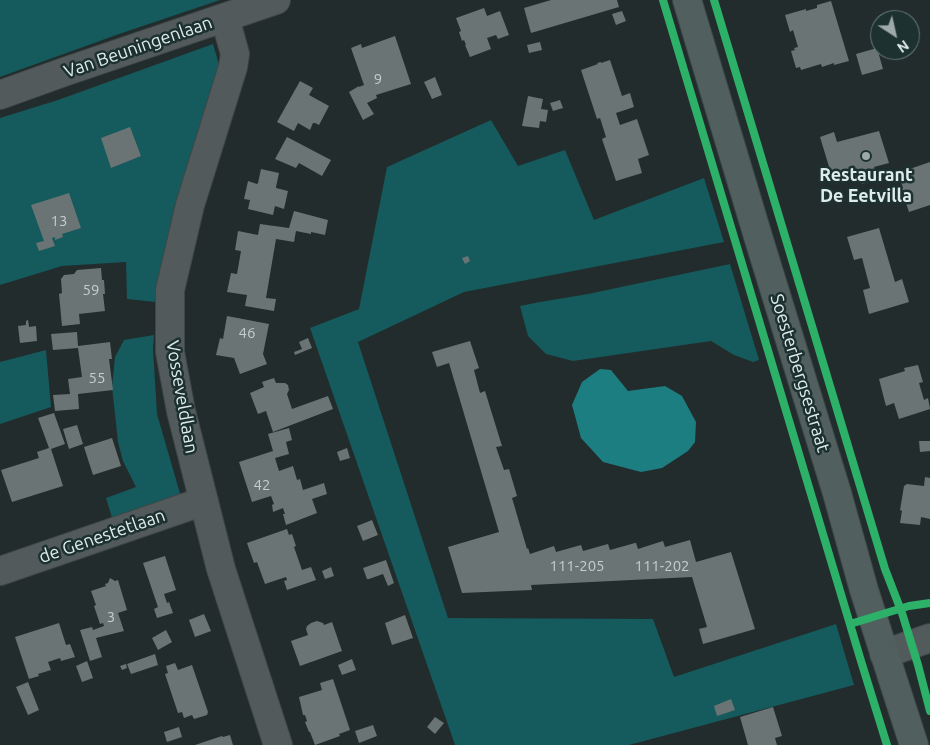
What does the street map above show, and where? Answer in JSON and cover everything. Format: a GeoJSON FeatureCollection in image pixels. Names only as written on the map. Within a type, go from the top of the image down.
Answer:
{"type":"FeatureCollection","features":[{"type":"Feature","properties":{"kind":"main road","name":"Soesterbergsestraat"},"geometry":{"type":"LineString","coordinates":[[687,0],[837,493],[864,590],[914,745]]}},
{"type":"Feature","properties":{"kind":"street","name":"Van Beuningenlaan"},"geometry":{"type":"LineString","coordinates":[[0,95],[276,0]]}},
{"type":"Feature","properties":{"kind":"street","name":"Vosseveldlaan"},"geometry":{"type":"LineString","coordinates":[[225,18],[235,54],[233,67],[190,205],[170,290],[170,352],[181,411],[221,569],[278,745]]}},
{"type":"Feature","properties":{"kind":"street","name":"de Genestetlaan"},"geometry":{"type":"LineString","coordinates":[[0,571],[204,501]]}},
{"type":"Feature","properties":{"kind":"street"},"geometry":{"type":"LineString","coordinates":[[884,654],[930,638]]}},
{"type":"Feature","properties":{"kind":"shaded area"},"geometry":{"type":"Polygon","coordinates":[[[0,0],[220,0],[0,77],[0,0]]]}},
{"type":"Feature","properties":{"kind":"shaded area"},"geometry":{"type":"Polygon","coordinates":[[[213,44],[221,71],[156,302],[127,299],[126,262],[62,266],[0,285],[0,118],[58,100],[213,44]]]}},
{"type":"Feature","properties":{"kind":"shaded area"},"geometry":{"type":"Polygon","coordinates":[[[491,120],[518,166],[565,150],[594,220],[704,178],[724,242],[464,292],[358,342],[448,618],[653,619],[674,677],[836,624],[854,685],[629,745],[455,745],[310,328],[359,309],[387,167],[491,120]]]}},
{"type":"Feature","properties":{"kind":"shaded area"},"geometry":{"type":"Polygon","coordinates":[[[730,264],[759,360],[753,362],[734,355],[711,341],[573,361],[546,354],[528,336],[520,306],[588,294],[730,264]]]}},
{"type":"Feature","properties":{"kind":"shaded area"},"geometry":{"type":"Polygon","coordinates":[[[154,335],[153,349],[157,414],[181,497],[113,521],[106,498],[136,487],[123,461],[118,442],[112,387],[115,357],[124,340],[154,335]]]}},
{"type":"Feature","properties":{"kind":"shaded area"},"geometry":{"type":"Polygon","coordinates":[[[46,350],[51,407],[0,424],[0,362],[46,350]]]}},
{"type":"Feature","properties":{"kind":"shaded area"},"geometry":{"type":"Polygon","coordinates":[[[600,369],[611,370],[628,391],[665,386],[682,396],[696,422],[695,442],[688,451],[662,468],[641,472],[603,462],[581,438],[572,405],[582,382],[600,369]]]}},
{"type":"Feature","properties":{"kind":"building"},"geometry":{"type":"Polygon","coordinates":[[[551,0],[617,0],[619,7],[531,33],[524,8],[551,0]]]}},
{"type":"Feature","properties":{"kind":"building"},"geometry":{"type":"Polygon","coordinates":[[[831,1],[849,61],[822,67],[821,64],[801,70],[800,67],[796,68],[791,51],[798,47],[793,30],[790,32],[785,15],[817,8],[817,5],[831,1]]]}},
{"type":"Feature","properties":{"kind":"building"},"geometry":{"type":"Polygon","coordinates":[[[484,8],[487,16],[500,11],[509,35],[498,39],[496,35],[487,38],[491,49],[470,57],[464,40],[462,41],[459,32],[461,31],[456,18],[484,8]]]}},
{"type":"Feature","properties":{"kind":"building"},"geometry":{"type":"Polygon","coordinates":[[[622,11],[626,21],[616,25],[612,14],[622,11]]]}},
{"type":"Feature","properties":{"kind":"building"},"geometry":{"type":"Polygon","coordinates":[[[395,36],[411,84],[376,95],[377,98],[367,103],[374,114],[363,120],[349,92],[364,85],[351,48],[361,44],[362,48],[395,36]]]}},
{"type":"Feature","properties":{"kind":"building"},"geometry":{"type":"Polygon","coordinates":[[[540,42],[542,50],[529,53],[527,45],[540,42]]]}},
{"type":"Feature","properties":{"kind":"building"},"geometry":{"type":"Polygon","coordinates":[[[870,50],[870,60],[880,60],[883,69],[862,75],[856,54],[870,50]]]}},
{"type":"Feature","properties":{"kind":"building"},"geometry":{"type":"Polygon","coordinates":[[[610,60],[622,96],[630,93],[634,107],[616,113],[620,125],[637,119],[649,155],[638,159],[642,173],[616,181],[602,139],[606,137],[600,118],[597,119],[581,70],[610,60]]]}},
{"type":"Feature","properties":{"kind":"building"},"geometry":{"type":"Polygon","coordinates":[[[435,77],[442,95],[432,99],[424,82],[435,77]]]}},
{"type":"Feature","properties":{"kind":"building"},"geometry":{"type":"Polygon","coordinates":[[[300,81],[313,88],[309,95],[329,106],[319,125],[313,123],[310,130],[298,123],[294,131],[277,122],[300,81]]]}},
{"type":"Feature","properties":{"kind":"building"},"geometry":{"type":"Polygon","coordinates":[[[528,96],[543,99],[541,109],[548,110],[546,122],[540,121],[539,128],[522,126],[528,96]]]}},
{"type":"Feature","properties":{"kind":"building"},"geometry":{"type":"Polygon","coordinates":[[[560,100],[563,108],[553,111],[550,103],[560,100]]]}},
{"type":"Feature","properties":{"kind":"building"},"geometry":{"type":"Polygon","coordinates":[[[130,127],[141,156],[111,168],[101,138],[130,127]]]}},
{"type":"Feature","properties":{"kind":"building"},"geometry":{"type":"Polygon","coordinates":[[[879,131],[889,163],[874,167],[877,179],[862,184],[860,178],[845,183],[843,177],[833,180],[820,137],[834,132],[837,142],[879,131]]]}},
{"type":"Feature","properties":{"kind":"building"},"geometry":{"type":"Polygon","coordinates":[[[287,137],[331,160],[322,176],[299,163],[296,168],[275,159],[287,137]]]}},
{"type":"Feature","properties":{"kind":"building"},"geometry":{"type":"Polygon","coordinates":[[[930,162],[930,205],[909,212],[905,200],[902,201],[902,199],[888,204],[885,193],[903,188],[898,173],[930,162]]]}},
{"type":"Feature","properties":{"kind":"building"},"geometry":{"type":"Polygon","coordinates":[[[261,169],[279,173],[276,188],[288,191],[284,209],[275,206],[273,215],[248,209],[250,200],[244,199],[248,181],[257,184],[261,169]]]}},
{"type":"Feature","properties":{"kind":"building"},"geometry":{"type":"Polygon","coordinates":[[[69,193],[81,228],[62,234],[63,237],[55,240],[55,237],[52,238],[55,246],[39,251],[36,243],[44,241],[31,205],[69,193]]]}},
{"type":"Feature","properties":{"kind":"building"},"geometry":{"type":"Polygon","coordinates":[[[294,211],[328,220],[325,235],[296,231],[294,242],[276,239],[266,298],[276,299],[274,311],[245,306],[247,295],[227,292],[231,273],[237,274],[241,251],[235,250],[238,231],[258,235],[260,224],[289,228],[294,211]]]}},
{"type":"Feature","properties":{"kind":"building"},"geometry":{"type":"Polygon","coordinates":[[[879,228],[895,282],[902,279],[909,302],[869,314],[863,290],[870,288],[862,258],[854,260],[847,237],[879,228]]]}},
{"type":"Feature","properties":{"kind":"building"},"geometry":{"type":"Polygon","coordinates":[[[468,256],[470,261],[465,264],[462,258],[468,256]]]}},
{"type":"Feature","properties":{"kind":"building"},"geometry":{"type":"Polygon","coordinates":[[[101,268],[102,280],[104,280],[105,311],[79,314],[80,324],[62,326],[59,294],[62,293],[61,279],[64,275],[74,274],[77,270],[101,268]]]}},
{"type":"Feature","properties":{"kind":"building"},"geometry":{"type":"Polygon","coordinates":[[[227,316],[269,324],[263,354],[267,364],[240,374],[234,358],[216,355],[220,338],[223,339],[227,316]]]}},
{"type":"Feature","properties":{"kind":"building"},"geometry":{"type":"Polygon","coordinates":[[[28,320],[29,327],[36,326],[37,341],[20,343],[18,326],[26,325],[28,320]]]}},
{"type":"Feature","properties":{"kind":"building"},"geometry":{"type":"Polygon","coordinates":[[[77,332],[78,346],[110,342],[112,359],[109,359],[113,390],[78,394],[79,409],[55,411],[53,395],[70,394],[68,379],[82,377],[78,348],[53,350],[51,334],[77,332]]]}},
{"type":"Feature","properties":{"kind":"building"},"geometry":{"type":"Polygon","coordinates":[[[308,338],[312,348],[295,355],[294,352],[302,349],[299,342],[308,338]]]}},
{"type":"Feature","properties":{"kind":"building"},"geometry":{"type":"Polygon","coordinates":[[[470,341],[479,368],[474,370],[480,393],[485,391],[502,446],[496,447],[504,470],[509,469],[517,496],[512,498],[530,554],[554,546],[556,552],[581,545],[583,551],[608,544],[610,550],[636,543],[638,549],[663,541],[665,547],[690,540],[696,562],[731,552],[755,629],[703,644],[699,629],[707,627],[692,577],[531,585],[532,590],[462,593],[448,547],[499,532],[449,363],[437,367],[432,352],[470,341]]]}},
{"type":"Feature","properties":{"kind":"building"},"geometry":{"type":"Polygon","coordinates":[[[918,365],[923,382],[919,383],[924,400],[928,398],[930,409],[899,419],[894,403],[886,406],[879,379],[905,371],[904,368],[918,365]]]}},
{"type":"Feature","properties":{"kind":"building"},"geometry":{"type":"Polygon","coordinates":[[[274,378],[276,383],[288,385],[289,390],[287,394],[292,409],[328,396],[333,409],[273,432],[266,411],[258,414],[250,393],[264,387],[262,382],[274,378]]]}},
{"type":"Feature","properties":{"kind":"building"},"geometry":{"type":"Polygon","coordinates":[[[54,413],[65,444],[51,449],[63,486],[12,502],[1,470],[39,458],[37,452],[49,448],[38,418],[54,413]]]}},
{"type":"Feature","properties":{"kind":"building"},"geometry":{"type":"Polygon","coordinates":[[[77,425],[83,444],[69,449],[63,429],[77,425]]]}},
{"type":"Feature","properties":{"kind":"building"},"geometry":{"type":"Polygon","coordinates":[[[289,428],[292,440],[286,442],[289,454],[275,458],[279,471],[293,466],[297,480],[300,479],[303,490],[324,483],[327,494],[312,499],[317,513],[286,525],[283,508],[273,512],[272,505],[274,504],[271,496],[252,502],[239,462],[273,451],[268,434],[289,428]]]}},
{"type":"Feature","properties":{"kind":"building"},"geometry":{"type":"Polygon","coordinates":[[[112,438],[121,466],[93,475],[84,447],[112,438]]]}},
{"type":"Feature","properties":{"kind":"building"},"geometry":{"type":"Polygon","coordinates":[[[919,441],[930,441],[930,451],[920,452],[919,441]]]}},
{"type":"Feature","properties":{"kind":"building"},"geometry":{"type":"Polygon","coordinates":[[[347,448],[350,458],[340,461],[337,452],[347,448]]]}},
{"type":"Feature","properties":{"kind":"building"},"geometry":{"type":"Polygon","coordinates":[[[925,477],[930,478],[930,519],[921,517],[920,525],[900,523],[904,486],[907,484],[924,486],[925,477]]]}},
{"type":"Feature","properties":{"kind":"building"},"geometry":{"type":"Polygon","coordinates":[[[372,520],[378,535],[363,541],[357,526],[372,520]]]}},
{"type":"Feature","properties":{"kind":"building"},"geometry":{"type":"Polygon","coordinates":[[[287,529],[289,535],[292,534],[296,546],[294,547],[302,570],[311,567],[316,580],[287,590],[284,581],[287,580],[286,577],[265,584],[257,562],[254,563],[247,543],[287,529]]]}},
{"type":"Feature","properties":{"kind":"building"},"geometry":{"type":"Polygon","coordinates":[[[165,556],[176,590],[164,594],[173,613],[157,618],[154,609],[158,607],[143,563],[165,556]]]}},
{"type":"Feature","properties":{"kind":"building"},"geometry":{"type":"Polygon","coordinates":[[[386,560],[394,583],[388,586],[383,574],[367,579],[363,568],[386,560]]]}},
{"type":"Feature","properties":{"kind":"building"},"geometry":{"type":"Polygon","coordinates":[[[331,567],[334,576],[325,579],[322,571],[331,567]]]}},
{"type":"Feature","properties":{"kind":"building"},"geometry":{"type":"Polygon","coordinates":[[[110,578],[115,581],[118,580],[127,610],[118,613],[124,631],[96,638],[102,657],[90,661],[80,630],[92,627],[93,630],[104,626],[103,623],[100,624],[91,591],[106,586],[105,584],[108,583],[110,578]]]}},
{"type":"Feature","properties":{"kind":"building"},"geometry":{"type":"Polygon","coordinates":[[[204,614],[211,631],[195,637],[189,620],[204,614]]]}},
{"type":"Feature","properties":{"kind":"building"},"geometry":{"type":"Polygon","coordinates":[[[405,615],[413,638],[392,645],[385,623],[405,615]]]}},
{"type":"Feature","properties":{"kind":"building"},"geometry":{"type":"Polygon","coordinates":[[[317,621],[324,625],[332,622],[342,651],[300,666],[291,641],[308,635],[307,626],[317,621]]]}},
{"type":"Feature","properties":{"kind":"building"},"geometry":{"type":"Polygon","coordinates":[[[59,623],[66,645],[70,644],[75,657],[61,661],[60,658],[48,662],[51,670],[29,679],[15,637],[59,623]]]}},
{"type":"Feature","properties":{"kind":"building"},"geometry":{"type":"Polygon","coordinates":[[[166,630],[172,642],[158,650],[152,638],[166,630]]]}},
{"type":"Feature","properties":{"kind":"building"},"geometry":{"type":"Polygon","coordinates":[[[155,654],[158,665],[131,674],[127,664],[155,654]]]}},
{"type":"Feature","properties":{"kind":"building"},"geometry":{"type":"Polygon","coordinates":[[[352,659],[356,670],[342,675],[338,665],[352,659]]]}},
{"type":"Feature","properties":{"kind":"building"},"geometry":{"type":"Polygon","coordinates":[[[87,661],[93,678],[82,682],[76,666],[87,661]]]}},
{"type":"Feature","properties":{"kind":"building"},"geometry":{"type":"Polygon","coordinates":[[[175,663],[178,670],[192,665],[208,712],[207,715],[194,719],[192,715],[184,718],[182,712],[178,713],[165,674],[168,673],[166,666],[175,663]]]}},
{"type":"Feature","properties":{"kind":"building"},"geometry":{"type":"Polygon","coordinates":[[[126,664],[127,668],[122,670],[120,666],[126,664]]]}},
{"type":"Feature","properties":{"kind":"building"},"geometry":{"type":"Polygon","coordinates":[[[333,679],[350,730],[339,734],[340,736],[315,745],[305,722],[307,721],[305,715],[303,715],[299,697],[322,690],[320,683],[333,679]]]}},
{"type":"Feature","properties":{"kind":"building"},"geometry":{"type":"Polygon","coordinates":[[[28,682],[39,710],[28,715],[16,687],[28,682]]]}},
{"type":"Feature","properties":{"kind":"building"},"geometry":{"type":"Polygon","coordinates":[[[731,699],[735,710],[717,716],[714,706],[731,699]]]}},
{"type":"Feature","properties":{"kind":"building"},"geometry":{"type":"Polygon","coordinates":[[[773,707],[782,736],[775,738],[777,745],[748,745],[740,717],[773,707]]]}},
{"type":"Feature","properties":{"kind":"building"},"geometry":{"type":"Polygon","coordinates":[[[435,717],[444,723],[435,734],[427,727],[435,717]]]}},
{"type":"Feature","properties":{"kind":"building"},"geometry":{"type":"Polygon","coordinates":[[[373,725],[377,736],[359,743],[355,731],[373,725]]]}},
{"type":"Feature","properties":{"kind":"building"},"geometry":{"type":"Polygon","coordinates":[[[179,727],[182,737],[167,742],[164,732],[179,727]]]}},
{"type":"Feature","properties":{"kind":"building"},"geometry":{"type":"Polygon","coordinates":[[[230,735],[233,745],[195,745],[222,736],[230,735]]]}},
{"type":"Feature","properties":{"kind":"cycle path"},"geometry":{"type":"LineString","coordinates":[[663,0],[887,745]]}},
{"type":"Feature","properties":{"kind":"cycle path"},"geometry":{"type":"LineString","coordinates":[[714,0],[885,569],[902,613],[918,665],[930,711]]}},
{"type":"Feature","properties":{"kind":"cycle path"},"geometry":{"type":"LineString","coordinates":[[850,624],[909,606],[930,603]]}},
{"type":"Feature","properties":{"kind":"place","name":"Restaurant De Eetvilla"},"geometry":{"type":"Point","coordinates":[866,156]}}]}
